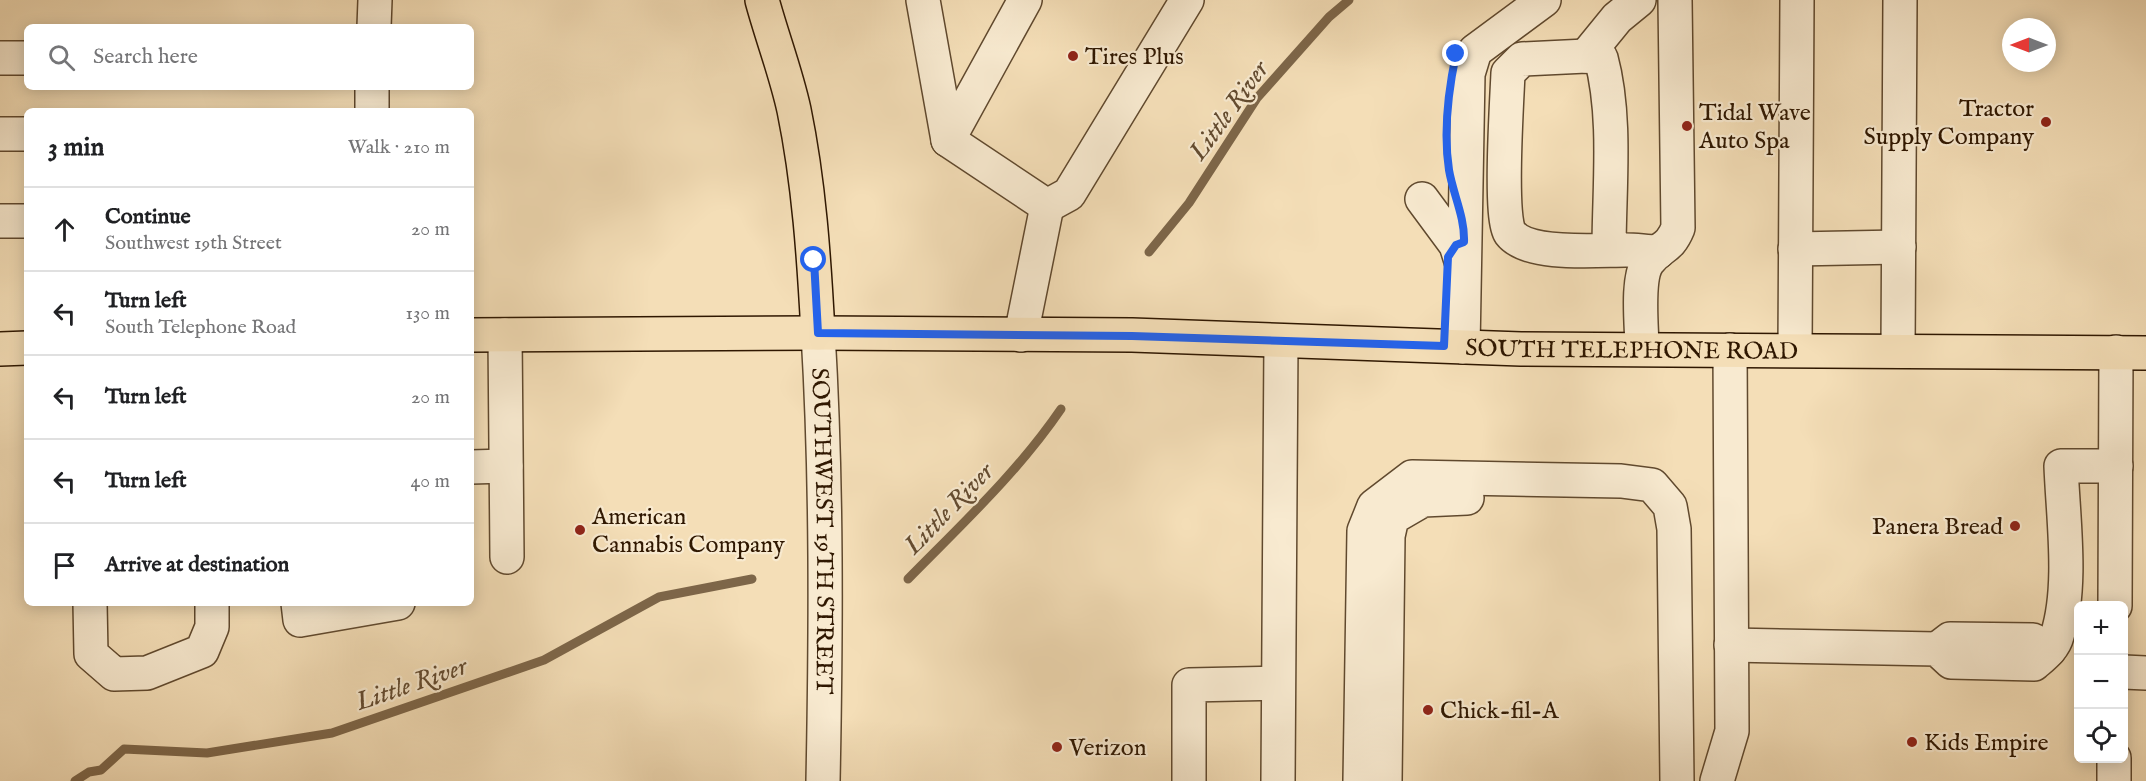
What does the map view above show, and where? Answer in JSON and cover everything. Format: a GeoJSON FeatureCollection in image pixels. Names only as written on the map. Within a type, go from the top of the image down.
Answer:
{"type":"FeatureCollection","features":[{"type":"Feature","properties":{"kind":"main road","name":"SOUTHWEST 19TH STREET"},"geometry":{"type":"LineString","coordinates":[[762,0],[793,108],[799,143],[813,244],[818,333]]}},
{"type":"Feature","properties":{"kind":"main road","name":"SOUTH TELEPHONE ROAD"},"geometry":{"type":"LineString","coordinates":[[474,335],[818,333],[1022,335],[1642,349],[2131,352]]}},
{"type":"Feature","properties":{"kind":"main road"},"geometry":{"type":"LineString","coordinates":[[0,349],[24,348]]}},
{"type":"Feature","properties":{"kind":"street"},"geometry":{"type":"LineString","coordinates":[[374,24],[375,0]]}},
{"type":"Feature","properties":{"kind":"street"},"geometry":{"type":"LineString","coordinates":[[923,0],[948,140]]}},
{"type":"Feature","properties":{"kind":"street"},"geometry":{"type":"LineString","coordinates":[[948,140],[1025,0]]}},
{"type":"Feature","properties":{"kind":"street"},"geometry":{"type":"LineString","coordinates":[[1022,335],[1058,200],[1187,0]]}},
{"type":"Feature","properties":{"kind":"street"},"geometry":{"type":"LineString","coordinates":[[1462,246],[1446,137],[1449,87],[1456,54],[1472,34],[1512,0]]}},
{"type":"Feature","properties":{"kind":"street"},"geometry":{"type":"LineString","coordinates":[[1462,246],[1468,74],[1475,51],[1544,0]]}},
{"type":"Feature","properties":{"kind":"street"},"geometry":{"type":"LineString","coordinates":[[1586,56],[1617,18],[1639,0]]}},
{"type":"Feature","properties":{"kind":"street"},"geometry":{"type":"LineString","coordinates":[[1642,349],[1642,298],[1647,264],[1632,250],[1609,121],[1606,76],[1601,58],[1586,56],[1522,59],[1508,73],[1505,172],[1507,222],[1510,233],[1523,242],[1561,251],[1632,250],[1671,243],[1678,228],[1675,0]]}},
{"type":"Feature","properties":{"kind":"street"},"geometry":{"type":"LineString","coordinates":[[1795,350],[1797,0]]}},
{"type":"Feature","properties":{"kind":"street"},"geometry":{"type":"LineString","coordinates":[[1898,351],[1900,0]]}},
{"type":"Feature","properties":{"kind":"street"},"geometry":{"type":"LineString","coordinates":[[0,58],[24,58]]}},
{"type":"Feature","properties":{"kind":"street"},"geometry":{"type":"LineString","coordinates":[[372,90],[372,108]]}},
{"type":"Feature","properties":{"kind":"street"},"geometry":{"type":"LineString","coordinates":[[0,134],[24,134]]}},
{"type":"Feature","properties":{"kind":"street"},"geometry":{"type":"LineString","coordinates":[[948,140],[1058,200]]}},
{"type":"Feature","properties":{"kind":"street"},"geometry":{"type":"LineString","coordinates":[[1422,199],[1462,246]]}},
{"type":"Feature","properties":{"kind":"street"},"geometry":{"type":"LineString","coordinates":[[0,221],[24,221]]}},
{"type":"Feature","properties":{"kind":"street"},"geometry":{"type":"LineString","coordinates":[[1453,346],[1448,257],[1462,246],[1510,233]]}},
{"type":"Feature","properties":{"kind":"street"},"geometry":{"type":"LineString","coordinates":[[1795,249],[1899,247]]}},
{"type":"Feature","properties":{"kind":"street","name":"SOUTHWEST 19TH STREET"},"geometry":{"type":"LineString","coordinates":[[818,333],[823,421],[823,781]]}},
{"type":"Feature","properties":{"kind":"street"},"geometry":{"type":"LineString","coordinates":[[505,335],[507,557]]}},
{"type":"Feature","properties":{"kind":"street"},"geometry":{"type":"LineString","coordinates":[[1278,781],[1281,341]]}},
{"type":"Feature","properties":{"kind":"street"},"geometry":{"type":"LineString","coordinates":[[1717,781],[1732,731],[1730,350]]}},
{"type":"Feature","properties":{"kind":"street"},"geometry":{"type":"LineString","coordinates":[[2115,601],[2116,466],[2131,352]]}},
{"type":"Feature","properties":{"kind":"street"},"geometry":{"type":"LineString","coordinates":[[474,467],[506,465]]}},
{"type":"Feature","properties":{"kind":"street"},"geometry":{"type":"LineString","coordinates":[[1731,645],[1921,648],[1951,662],[2034,664],[2049,650],[2057,637],[2065,589],[2061,466],[2116,466]]}},
{"type":"Feature","properties":{"kind":"street"},"geometry":{"type":"LineString","coordinates":[[1360,781],[1364,531],[1374,506],[1412,477],[1621,481],[1652,485],[1670,506],[1674,529],[1677,781]]}},
{"type":"Feature","properties":{"kind":"street"},"geometry":{"type":"LineString","coordinates":[[1341,781],[1344,545],[1356,513],[1391,494]]}},
{"type":"Feature","properties":{"kind":"street"},"geometry":{"type":"LineString","coordinates":[[1385,781],[1388,536],[1392,518],[1423,500],[1473,498],[1620,500],[1644,508],[1656,525],[1657,781]]}},
{"type":"Feature","properties":{"kind":"street"},"geometry":{"type":"LineString","coordinates":[[90,606],[91,654],[114,674],[147,673],[202,651],[212,627],[212,606]]}},
{"type":"Feature","properties":{"kind":"street"},"geometry":{"type":"LineString","coordinates":[[298,606],[300,620],[381,606]]}},
{"type":"Feature","properties":{"kind":"street"},"geometry":{"type":"LineString","coordinates":[[2128,672],[2146,673]]}},
{"type":"Feature","properties":{"kind":"street"},"geometry":{"type":"LineString","coordinates":[[1189,781],[1189,685],[1278,683]]}},
{"type":"Feature","properties":{"kind":"street"},"geometry":{"type":"LineString","coordinates":[[2114,763],[2114,781]]}},
{"type":"Feature","properties":{"kind":"waterway","name":"Little River"},"geometry":{"type":"LineString","coordinates":[[1149,252],[1189,203],[1257,98],[1329,17],[1349,0]]}},
{"type":"Feature","properties":{"kind":"waterway","name":"Little River"},"geometry":{"type":"LineString","coordinates":[[908,579],[1008,476],[1061,409]]}},
{"type":"Feature","properties":{"kind":"waterway","name":"Little River"},"geometry":{"type":"LineString","coordinates":[[75,781],[89,772],[101,770],[124,749],[207,753],[332,733],[544,660],[659,597],[752,579]]}},
{"type":"Feature","properties":{"kind":"place","name":"Tires Plus"},"geometry":{"type":"Point","coordinates":[1073,56]}},
{"type":"Feature","properties":{"kind":"place","name":"Tractor Supply Company"},"geometry":{"type":"Point","coordinates":[2046,122]}},
{"type":"Feature","properties":{"kind":"place","name":"Tidal Wave Auto Spa"},"geometry":{"type":"Point","coordinates":[1687,126]}},
{"type":"Feature","properties":{"kind":"place","name":"Panera Bread"},"geometry":{"type":"Point","coordinates":[2015,526]}},
{"type":"Feature","properties":{"kind":"place","name":"American Cannabis Company"},"geometry":{"type":"Point","coordinates":[580,530]}},
{"type":"Feature","properties":{"kind":"place","name":"Chick-fil-A"},"geometry":{"type":"Point","coordinates":[1428,710]}},
{"type":"Feature","properties":{"kind":"place","name":"Kids Empire"},"geometry":{"type":"Point","coordinates":[1912,742]}},
{"type":"Feature","properties":{"kind":"place","name":"Verizon"},"geometry":{"type":"Point","coordinates":[1057,747]}},
{"type":"Feature","properties":{"kind":"route"},"geometry":{"type":"LineString","coordinates":[[814,260],[818,333],[1132,336],[1444,346],[1448,257],[1456,245],[1464,242],[1465,224],[1456,202],[1446,137],[1449,87],[1456,54]]}}]}
